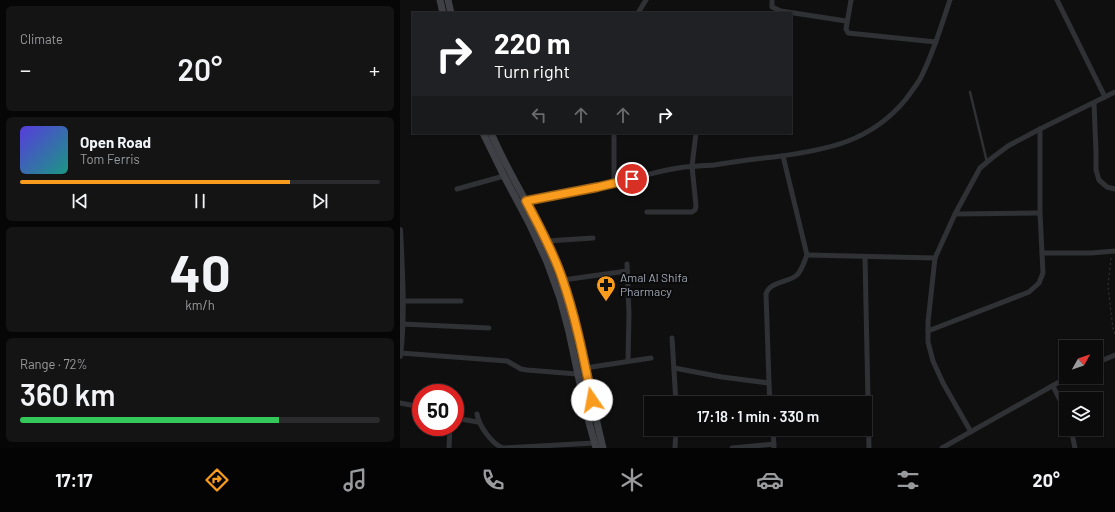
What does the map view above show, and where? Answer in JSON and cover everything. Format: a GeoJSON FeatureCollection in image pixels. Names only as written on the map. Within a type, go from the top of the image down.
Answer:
{"type":"FeatureCollection","features":[{"type":"Feature","properties":{"kind":"main road"},"geometry":{"type":"LineString","coordinates":[[440,0],[443,12]]}},
{"type":"Feature","properties":{"kind":"main road"},"geometry":{"type":"LineString","coordinates":[[448,0],[451,12]]}},
{"type":"Feature","properties":{"kind":"main road"},"geometry":{"type":"LineString","coordinates":[[483,134],[504,176],[522,201],[546,241],[563,280],[575,322],[603,448]]}},
{"type":"Feature","properties":{"kind":"main road"},"geometry":{"type":"LineString","coordinates":[[491,134],[522,201],[560,298],[569,332],[584,408],[595,445]]}},
{"type":"Feature","properties":{"kind":"street"},"geometry":{"type":"LineString","coordinates":[[639,12],[646,0]]}},
{"type":"Feature","properties":{"kind":"street"},"geometry":{"type":"LineString","coordinates":[[772,0],[772,7],[788,12]]}},
{"type":"Feature","properties":{"kind":"street"},"geometry":{"type":"LineString","coordinates":[[851,0],[846,21],[846,29],[848,33],[936,42]]}},
{"type":"Feature","properties":{"kind":"street"},"geometry":{"type":"LineString","coordinates":[[522,201],[614,184],[658,172],[692,166],[713,165],[802,154],[825,149],[854,139],[878,125],[891,115],[920,80],[936,42],[950,0]]}},
{"type":"Feature","properties":{"kind":"street"},"geometry":{"type":"LineString","coordinates":[[1058,0],[1106,97]]}},
{"type":"Feature","properties":{"kind":"street"},"geometry":{"type":"LineString","coordinates":[[792,13],[846,21]]}},
{"type":"Feature","properties":{"kind":"street"},"geometry":{"type":"LineString","coordinates":[[971,432],[943,383],[933,361],[928,342],[930,298],[935,258],[955,214],[980,168],[1008,146],[1115,92]]}},
{"type":"Feature","properties":{"kind":"street"},"geometry":{"type":"LineString","coordinates":[[1094,103],[1096,170],[1100,180],[1107,187],[1115,189]]}},
{"type":"Feature","properties":{"kind":"street"},"geometry":{"type":"LineString","coordinates":[[928,331],[1029,292],[1039,283],[1043,273],[1040,213],[1040,129]]}},
{"type":"Feature","properties":{"kind":"street"},"geometry":{"type":"LineString","coordinates":[[614,134],[614,184]]}},
{"type":"Feature","properties":{"kind":"street"},"geometry":{"type":"LineString","coordinates":[[647,212],[692,212],[695,210],[696,206],[692,166],[696,134]]}},
{"type":"Feature","properties":{"kind":"street"},"geometry":{"type":"LineString","coordinates":[[770,396],[767,289],[770,286],[796,276],[801,270],[807,255],[782,156]]}},
{"type":"Feature","properties":{"kind":"street"},"geometry":{"type":"LineString","coordinates":[[457,189],[504,176]]}},
{"type":"Feature","properties":{"kind":"street"},"geometry":{"type":"LineString","coordinates":[[955,214],[1040,213]]}},
{"type":"Feature","properties":{"kind":"street"},"geometry":{"type":"LineString","coordinates":[[400,230],[402,324],[400,355],[507,361],[521,369],[577,374]]}},
{"type":"Feature","properties":{"kind":"street"},"geometry":{"type":"LineString","coordinates":[[546,241],[593,238]]}},
{"type":"Feature","properties":{"kind":"street"},"geometry":{"type":"LineString","coordinates":[[1042,253],[1090,253],[1114,251]]}},
{"type":"Feature","properties":{"kind":"street"},"geometry":{"type":"LineString","coordinates":[[807,255],[935,258]]}},
{"type":"Feature","properties":{"kind":"street"},"geometry":{"type":"LineString","coordinates":[[865,257],[869,448]]}},
{"type":"Feature","properties":{"kind":"street"},"geometry":{"type":"LineString","coordinates":[[627,264],[629,314],[628,361]]}},
{"type":"Feature","properties":{"kind":"street"},"geometry":{"type":"LineString","coordinates":[[563,280],[627,271]]}},
{"type":"Feature","properties":{"kind":"street"},"geometry":{"type":"LineString","coordinates":[[402,301],[461,301]]}},
{"type":"Feature","properties":{"kind":"street"},"geometry":{"type":"LineString","coordinates":[[402,324],[489,328]]}},
{"type":"Feature","properties":{"kind":"street"},"geometry":{"type":"LineString","coordinates":[[672,338],[676,396]]}},
{"type":"Feature","properties":{"kind":"street"},"geometry":{"type":"LineString","coordinates":[[1103,360],[1115,355]]}},
{"type":"Feature","properties":{"kind":"street"},"geometry":{"type":"LineString","coordinates":[[585,368],[651,358]]}},
{"type":"Feature","properties":{"kind":"street"},"geometry":{"type":"LineString","coordinates":[[674,368],[722,377],[769,383]]}},
{"type":"Feature","properties":{"kind":"street"},"geometry":{"type":"LineString","coordinates":[[942,448],[1059,382]]}},
{"type":"Feature","properties":{"kind":"street"},"geometry":{"type":"LineString","coordinates":[[1053,386],[1059,398]]}},
{"type":"Feature","properties":{"kind":"street"},"geometry":{"type":"LineString","coordinates":[[400,403],[412,405]]}},
{"type":"Feature","properties":{"kind":"street"},"geometry":{"type":"LineString","coordinates":[[477,414],[478,422],[498,446],[504,448],[595,445]]}},
{"type":"Feature","properties":{"kind":"street"},"geometry":{"type":"LineString","coordinates":[[464,420],[478,422]]}},
{"type":"Feature","properties":{"kind":"street"},"geometry":{"type":"LineString","coordinates":[[449,448],[450,436]]}},
{"type":"Feature","properties":{"kind":"street"},"geometry":{"type":"LineString","coordinates":[[675,448],[676,436]]}},
{"type":"Feature","properties":{"kind":"street"},"geometry":{"type":"LineString","coordinates":[[732,448],[774,446],[773,436]]}},
{"type":"Feature","properties":{"kind":"street"},"geometry":{"type":"LineString","coordinates":[[1072,436],[1075,448]]}},
{"type":"Feature","properties":{"kind":"lane"},"geometry":{"type":"LineString","coordinates":[[970,92],[987,162]]}},
{"type":"Feature","properties":{"kind":"path"},"geometry":{"type":"LineString","coordinates":[[1114,251],[1108,286],[1113,329],[1115,334]]}},
{"type":"Feature","properties":{"kind":"place","name":"Amal Al Shifa Pharmacy"},"geometry":{"type":"Point","coordinates":[606,302]}},
{"type":"Feature","properties":{"kind":"route"},"geometry":{"type":"LineString","coordinates":[[592,400],[580,342],[563,280],[526,201],[632,179]]}}]}
